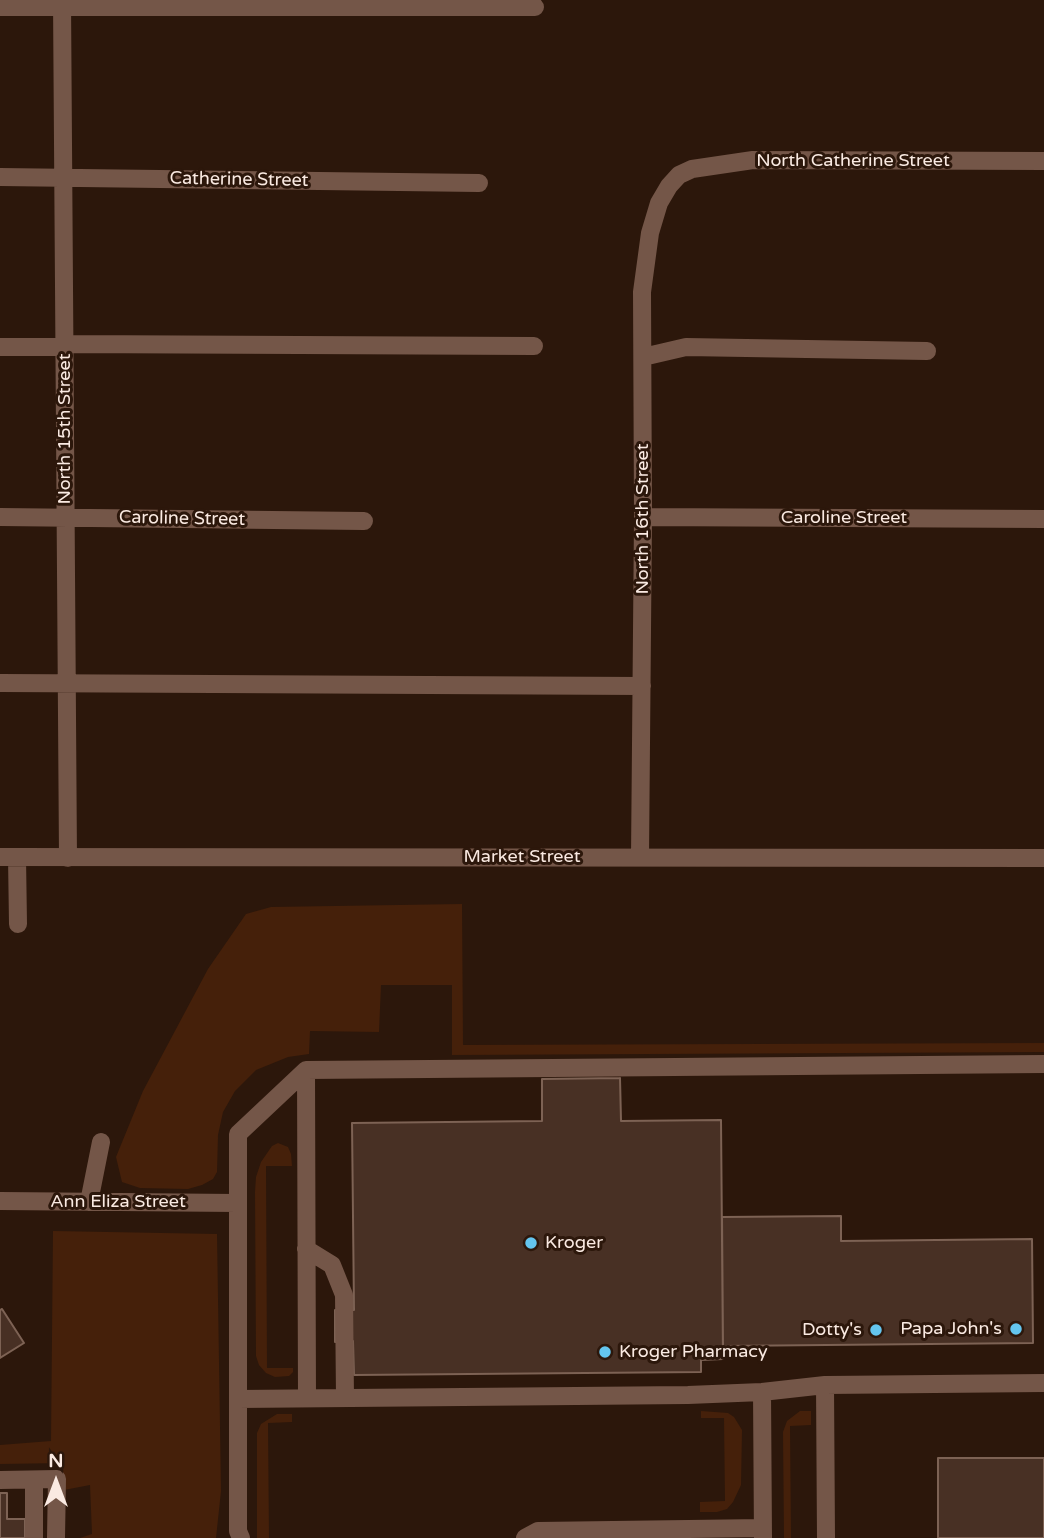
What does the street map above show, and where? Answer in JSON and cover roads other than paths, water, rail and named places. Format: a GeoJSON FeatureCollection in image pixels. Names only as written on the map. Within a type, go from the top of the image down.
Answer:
{"type":"FeatureCollection","features":[{"type":"Feature","properties":{"kind":"street"},"geometry":{"type":"LineString","coordinates":[[0,7],[62,3],[535,6]]}},
{"type":"Feature","properties":{"kind":"street","name":"North 15th Street"},"geometry":{"type":"LineString","coordinates":[[62,3],[68,858]]}},
{"type":"Feature","properties":{"kind":"street","name":"North Catherine Street"},"geometry":{"type":"LineString","coordinates":[[668,186],[679,175],[692,169],[752,160],[1044,161]]}},
{"type":"Feature","properties":{"kind":"street","name":"Catherine Street"},"geometry":{"type":"LineString","coordinates":[[0,177],[479,183]]}},
{"type":"Feature","properties":{"kind":"street","name":"North 16th Street"},"geometry":{"type":"LineString","coordinates":[[640,857],[642,292],[647,250],[659,203],[668,186]]}},
{"type":"Feature","properties":{"kind":"street"},"geometry":{"type":"LineString","coordinates":[[0,347],[534,346]]}},
{"type":"Feature","properties":{"kind":"street"},"geometry":{"type":"LineString","coordinates":[[643,357],[686,347],[927,351]]}},
{"type":"Feature","properties":{"kind":"street","name":"Caroline Street"},"geometry":{"type":"LineString","coordinates":[[0,517],[363,521]]}},
{"type":"Feature","properties":{"kind":"street","name":"Caroline Street"},"geometry":{"type":"LineString","coordinates":[[643,517],[1044,519]]}},
{"type":"Feature","properties":{"kind":"street"},"geometry":{"type":"LineString","coordinates":[[0,683],[642,686]]}},
{"type":"Feature","properties":{"kind":"street"},"geometry":{"type":"LineString","coordinates":[[9,857],[18,924]]}},
{"type":"Feature","properties":{"kind":"street","name":"Market Street"},"geometry":{"type":"LineString","coordinates":[[9,857],[1044,858]]}},
{"type":"Feature","properties":{"kind":"street"},"geometry":{"type":"LineString","coordinates":[[238,1536],[238,1134],[306,1070],[1044,1064]]}},
{"type":"Feature","properties":{"kind":"street"},"geometry":{"type":"LineString","coordinates":[[306,1070],[307,1398]]}},
{"type":"Feature","properties":{"kind":"street"},"geometry":{"type":"LineString","coordinates":[[89,1202],[101,1142]]}},
{"type":"Feature","properties":{"kind":"street","name":"Ann Eliza Street"},"geometry":{"type":"LineString","coordinates":[[0,1201],[237,1203]]}},
{"type":"Feature","properties":{"kind":"street"},"geometry":{"type":"LineString","coordinates":[[306,1249],[332,1265],[344,1295],[345,1398]]}},
{"type":"Feature","properties":{"kind":"street"},"geometry":{"type":"LineString","coordinates":[[238,1399],[688,1395],[762,1392],[825,1385],[1044,1383]]}},
{"type":"Feature","properties":{"kind":"street"},"geometry":{"type":"LineString","coordinates":[[825,1385],[827,1538]]}},
{"type":"Feature","properties":{"kind":"street"},"geometry":{"type":"LineString","coordinates":[[525,1538],[538,1531],[763,1533],[762,1392]]}},
{"type":"Feature","properties":{"kind":"street"},"geometry":{"type":"LineString","coordinates":[[34,1479],[34,1538]]}},
{"type":"Feature","properties":{"kind":"street"},"geometry":{"type":"LineString","coordinates":[[0,1480],[57,1479],[56,1538]]}},
{"type":"Feature","properties":{"kind":"place","name":"Kroger"},"geometry":{"type":"Point","coordinates":[531,1243]}},
{"type":"Feature","properties":{"kind":"place","name":"Papa John's"},"geometry":{"type":"Point","coordinates":[1016,1329]}},
{"type":"Feature","properties":{"kind":"place","name":"Dotty's"},"geometry":{"type":"Point","coordinates":[876,1330]}},
{"type":"Feature","properties":{"kind":"place","name":"Kroger Pharmacy"},"geometry":{"type":"Point","coordinates":[605,1352]}}]}
